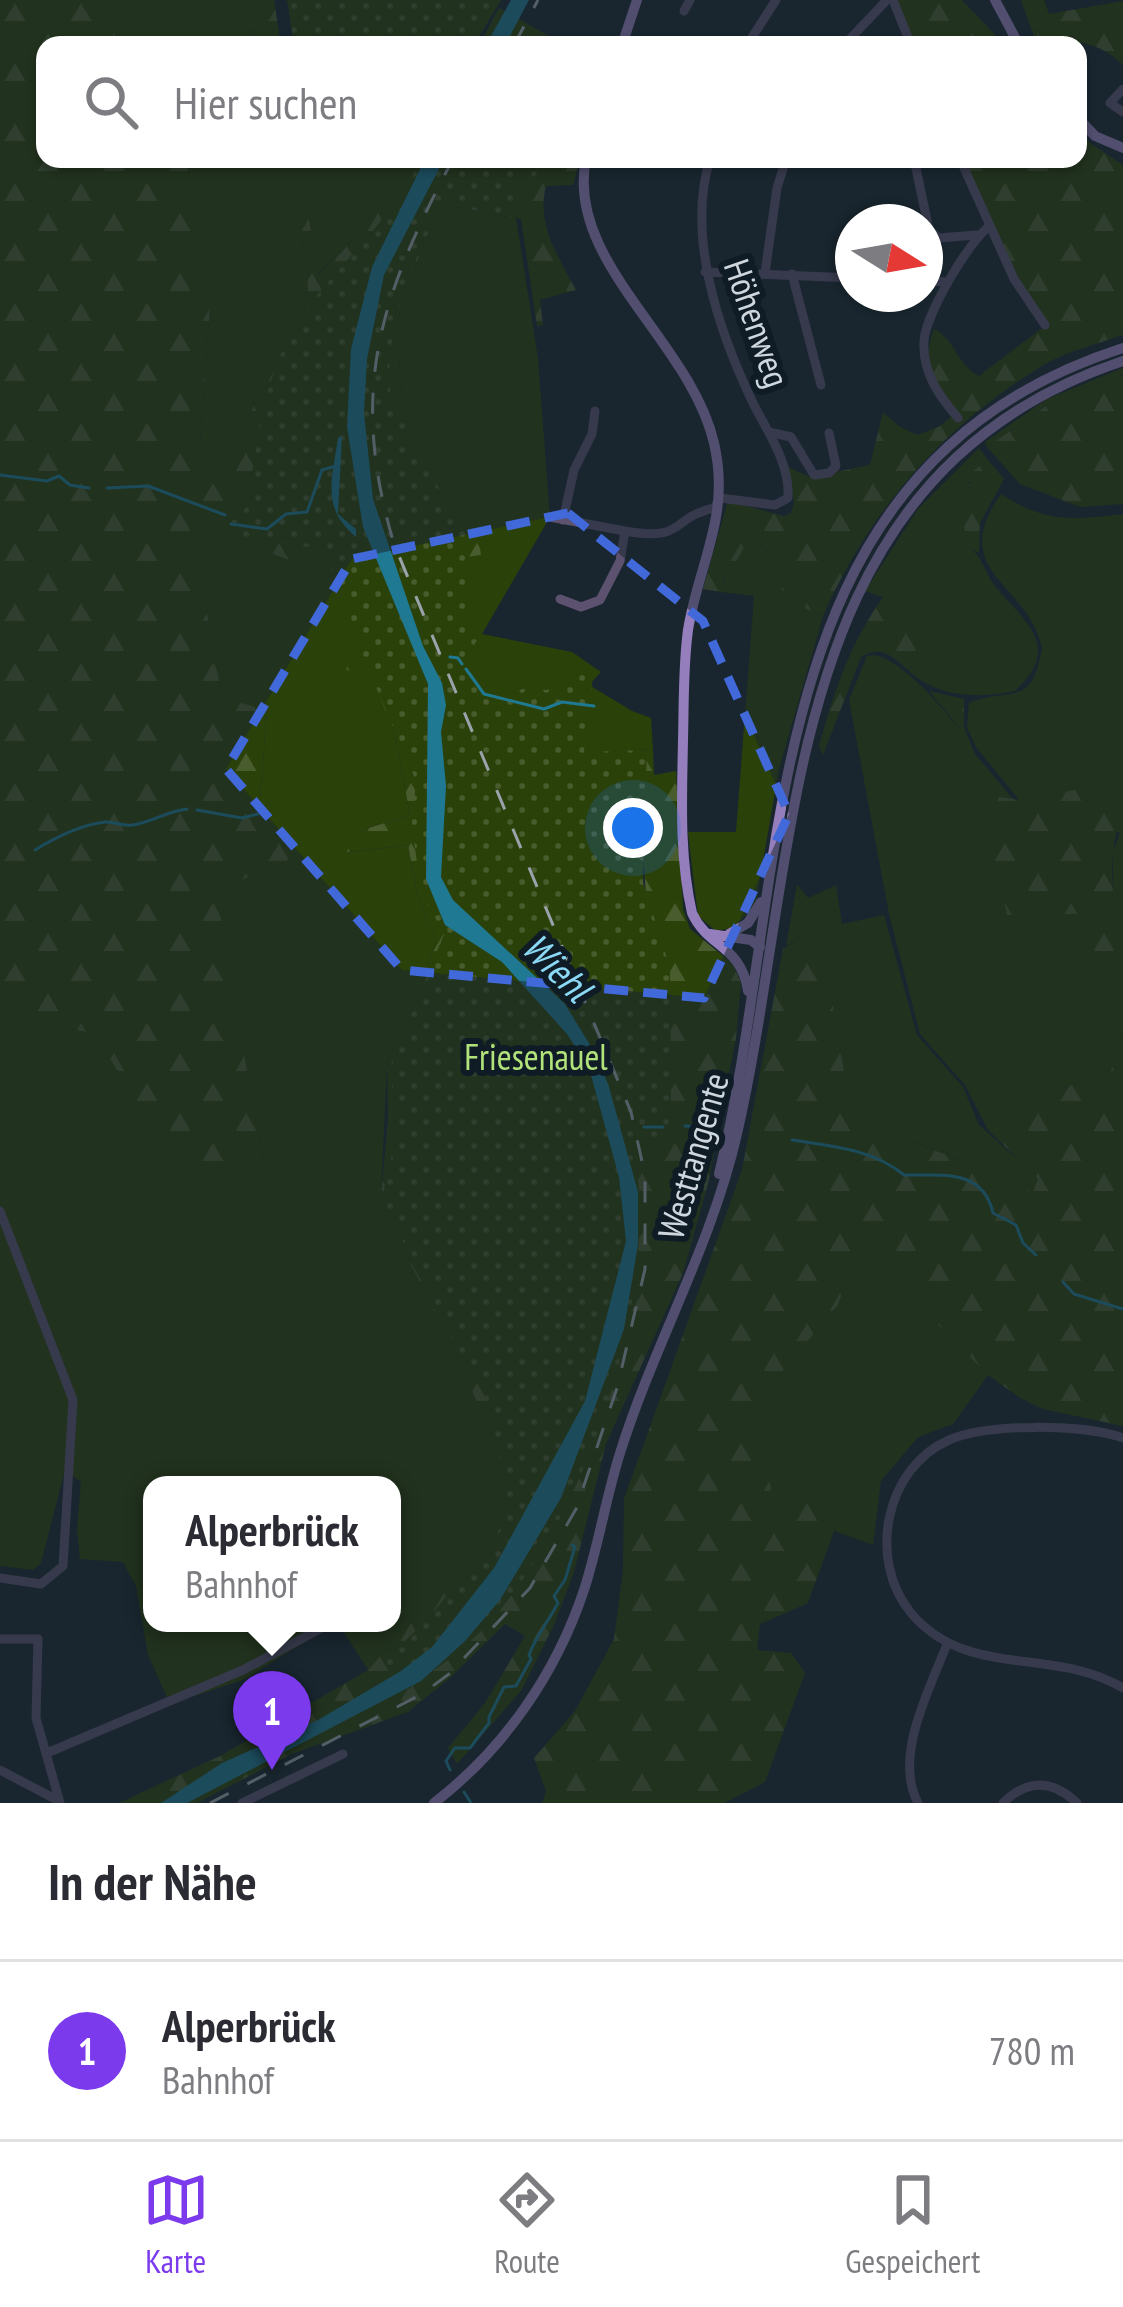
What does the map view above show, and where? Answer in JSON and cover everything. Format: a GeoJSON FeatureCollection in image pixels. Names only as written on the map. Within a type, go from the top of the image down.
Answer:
{"type":"FeatureCollection","features":[{"type":"Feature","properties":{"kind":"main road"},"geometry":{"type":"LineString","coordinates":[[625,36],[637,0]]}},
{"type":"Feature","properties":{"kind":"main road"},"geometry":{"type":"LineString","coordinates":[[995,0],[1014,36]]}},
{"type":"Feature","properties":{"kind":"main road"},"geometry":{"type":"LineString","coordinates":[[1087,128],[1123,148]]}},
{"type":"Feature","properties":{"kind":"main road"},"geometry":{"type":"LineString","coordinates":[[585,168],[588,226],[698,398],[713,440],[720,498],[716,530],[689,628],[682,811],[689,900],[696,921],[722,939],[749,948],[772,933]]}},
{"type":"Feature","properties":{"kind":"main road","name":"Westtangente"},"geometry":{"type":"LineString","coordinates":[[694,1264],[729,1135],[783,785],[813,668],[845,589],[886,520],[933,465],[988,417],[1049,379],[1123,348]]}},
{"type":"Feature","properties":{"kind":"main road","name":"Westtangente"},"geometry":{"type":"LineString","coordinates":[[694,1264],[731,1160],[791,813],[815,704],[844,623],[877,560],[917,502],[982,437],[1042,396],[1123,361]]}},
{"type":"Feature","properties":{"kind":"main road"},"geometry":{"type":"LineString","coordinates":[[722,939],[748,923],[767,888]]}},
{"type":"Feature","properties":{"kind":"main road"},"geometry":{"type":"LineString","coordinates":[[722,939],[742,966],[750,1010]]}},
{"type":"Feature","properties":{"kind":"main road"},"geometry":{"type":"LineString","coordinates":[[759,945],[767,966]]}},
{"type":"Feature","properties":{"kind":"main road"},"geometry":{"type":"LineString","coordinates":[[434,1803],[500,1740],[556,1657],[584,1590],[628,1429],[694,1264]]}},
{"type":"Feature","properties":{"kind":"street"},"geometry":{"type":"LineString","coordinates":[[684,11],[690,0]]}},
{"type":"Feature","properties":{"kind":"street"},"geometry":{"type":"LineString","coordinates":[[753,36],[776,0]]}},
{"type":"Feature","properties":{"kind":"street"},"geometry":{"type":"LineString","coordinates":[[853,36],[890,0],[907,36]]}},
{"type":"Feature","properties":{"kind":"street"},"geometry":{"type":"LineString","coordinates":[[1123,89],[1110,103],[1123,112]]}},
{"type":"Feature","properties":{"kind":"street","name":"Höhenweg"},"geometry":{"type":"LineString","coordinates":[[707,168],[700,190],[705,272],[752,400],[784,466],[788,498],[776,505],[720,498]]}},
{"type":"Feature","properties":{"kind":"street"},"geometry":{"type":"LineString","coordinates":[[765,273],[783,168]]}},
{"type":"Feature","properties":{"kind":"street"},"geometry":{"type":"LineString","coordinates":[[916,168],[928,230],[939,238],[976,235]]}},
{"type":"Feature","properties":{"kind":"street"},"geometry":{"type":"LineString","coordinates":[[965,168],[1014,278],[1045,326]]}},
{"type":"Feature","properties":{"kind":"street"},"geometry":{"type":"LineString","coordinates":[[958,418],[927,373],[924,340],[947,282],[976,235],[990,226]]}},
{"type":"Feature","properties":{"kind":"street"},"geometry":{"type":"LineString","coordinates":[[705,272],[835,277]]}},
{"type":"Feature","properties":{"kind":"street"},"geometry":{"type":"LineString","coordinates":[[792,274],[821,385]]}},
{"type":"Feature","properties":{"kind":"street"},"geometry":{"type":"LineString","coordinates":[[943,282],[947,282]]}},
{"type":"Feature","properties":{"kind":"street"},"geometry":{"type":"LineString","coordinates":[[563,520],[574,470],[592,434],[595,411]]}},
{"type":"Feature","properties":{"kind":"street","name":"Höhenweg"},"geometry":{"type":"LineString","coordinates":[[769,431],[791,437],[814,475],[829,473],[836,466],[829,434]]}},
{"type":"Feature","properties":{"kind":"street"},"geometry":{"type":"LineString","coordinates":[[550,518],[655,536],[671,534],[714,508],[720,498]]}},
{"type":"Feature","properties":{"kind":"street"},"geometry":{"type":"LineString","coordinates":[[560,599],[581,608],[600,600],[620,561],[625,531]]}},
{"type":"Feature","properties":{"kind":"street"},"geometry":{"type":"LineString","coordinates":[[0,1211],[66,1381],[73,1420],[63,1566],[40,1584],[0,1578]]}},
{"type":"Feature","properties":{"kind":"street"},"geometry":{"type":"LineString","coordinates":[[1123,1438],[1073,1429],[987,1432],[950,1439],[921,1458],[902,1483],[889,1514],[887,1551],[894,1584],[909,1611],[947,1644],[989,1658],[1083,1669],[1123,1688]]}},
{"type":"Feature","properties":{"kind":"street"},"geometry":{"type":"LineString","coordinates":[[47,1753],[242,1670],[314,1632]]}},
{"type":"Feature","properties":{"kind":"street"},"geometry":{"type":"LineString","coordinates":[[0,1639],[38,1639],[36,1718],[59,1802]]}},
{"type":"Feature","properties":{"kind":"street"},"geometry":{"type":"LineString","coordinates":[[918,1803],[910,1768],[915,1736],[947,1644]]}},
{"type":"Feature","properties":{"kind":"street"},"geometry":{"type":"LineString","coordinates":[[242,1803],[343,1754]]}},
{"type":"Feature","properties":{"kind":"street"},"geometry":{"type":"LineString","coordinates":[[0,1770],[59,1802]]}},
{"type":"Feature","properties":{"kind":"street"},"geometry":{"type":"LineString","coordinates":[[1003,1803],[1032,1783],[1053,1786],[1077,1803]]}},
{"type":"Feature","properties":{"kind":"highlighted area"},"geometry":{"type":"Polygon","coordinates":[[[568,513],[703,621],[789,814],[704,998],[402,970],[226,769],[352,559],[568,513]]]}},
{"type":"Feature","properties":{"kind":"green space"},"geometry":{"type":"Polygon","coordinates":[[[0,0],[114,0],[116,36],[36,36],[36,168],[187,168],[210,307],[200,441],[211,483],[220,486],[235,475],[266,357],[308,289],[296,168],[300,168],[318,274],[342,252],[410,168],[578,168],[573,185],[546,186],[546,227],[576,290],[540,300],[543,325],[537,326],[521,219],[445,205],[423,245],[396,324],[405,429],[392,503],[445,497],[475,513],[481,555],[450,559],[461,658],[515,800],[637,1170],[651,1156],[651,1079],[643,849],[632,774],[635,749],[653,750],[654,775],[676,771],[683,909],[690,929],[733,964],[741,983],[736,1038],[708,1184],[683,1273],[606,1444],[574,1572],[554,1625],[521,1691],[457,1764],[448,1748],[485,1703],[525,1636],[505,1624],[408,1712],[292,1754],[197,1803],[119,1803],[220,1756],[368,1670],[504,1517],[508,1469],[478,1444],[488,1429],[457,1355],[440,1339],[381,1196],[387,1063],[416,1001],[436,940],[417,894],[408,845],[347,852],[356,832],[410,815],[395,735],[376,686],[346,669],[357,635],[339,581],[206,526],[201,578],[222,698],[267,710],[259,811],[297,856],[216,891],[263,1163],[172,1160],[95,1034],[14,1016],[0,1042],[0,0]]]}},
{"type":"Feature","properties":{"kind":"green space"},"geometry":{"type":"Polygon","coordinates":[[[114,0],[244,0],[250,36],[116,36],[114,0]]]}},
{"type":"Feature","properties":{"kind":"green space"},"geometry":{"type":"Polygon","coordinates":[[[244,0],[274,0],[280,36],[250,36],[244,0]]]}},
{"type":"Feature","properties":{"kind":"green space"},"geometry":{"type":"Polygon","coordinates":[[[287,0],[501,0],[479,36],[293,36],[287,0]]]}},
{"type":"Feature","properties":{"kind":"green space"},"geometry":{"type":"Polygon","coordinates":[[[895,0],[962,0],[996,36],[909,36],[895,0]]]}},
{"type":"Feature","properties":{"kind":"green space"},"geometry":{"type":"Polygon","coordinates":[[[1021,0],[1044,0],[1049,14],[1123,1],[1123,65],[1087,45],[1087,36],[1034,36],[1021,0]]]}},
{"type":"Feature","properties":{"kind":"green space"},"geometry":{"type":"Polygon","coordinates":[[[499,8],[549,36],[484,36],[499,8]]]}},
{"type":"Feature","properties":{"kind":"green space"},"geometry":{"type":"Polygon","coordinates":[[[1087,140],[1123,165],[1123,335],[1045,364],[943,442],[887,505],[823,616],[783,599],[775,564],[753,534],[731,577],[724,579],[721,592],[703,589],[728,501],[783,516],[791,513],[794,503],[788,467],[810,477],[870,465],[883,412],[918,435],[954,414],[929,364],[934,329],[979,376],[1046,325],[1013,274],[966,168],[1087,168],[1087,140]]]}},
{"type":"Feature","properties":{"kind":"green space"},"geometry":{"type":"Polygon","coordinates":[[[187,168],[296,168],[308,289],[266,357],[235,475],[220,486],[210,483],[200,442],[210,307],[187,168]]]}},
{"type":"Feature","properties":{"kind":"green space"},"geometry":{"type":"Polygon","coordinates":[[[300,168],[410,168],[342,252],[317,274],[300,168]]]}},
{"type":"Feature","properties":{"kind":"green space","name":"Friesenauel"},"geometry":{"type":"Polygon","coordinates":[[[416,168],[543,168],[528,182],[514,179],[513,217],[444,205],[417,258],[397,316],[389,361],[390,402],[404,413],[410,427],[409,444],[466,528],[466,624],[485,626],[462,666],[476,676],[488,695],[501,699],[522,689],[547,690],[578,673],[593,676],[584,752],[647,750],[643,882],[670,968],[671,1126],[662,1137],[634,1145],[639,1205],[636,1268],[626,1334],[586,1463],[524,1578],[478,1634],[409,1689],[383,1662],[428,1619],[507,1520],[505,1478],[483,1388],[429,1300],[434,1286],[382,1211],[395,1143],[391,1064],[444,934],[424,897],[418,872],[412,823],[416,781],[363,656],[336,575],[322,554],[309,547],[244,539],[231,534],[226,524],[242,515],[247,504],[264,409],[287,341],[314,299],[416,168]]]}},
{"type":"Feature","properties":{"kind":"green space"},"geometry":{"type":"Polygon","coordinates":[[[444,205],[516,218],[538,358],[550,517],[482,634],[572,652],[601,672],[589,685],[651,718],[653,750],[635,749],[652,1044],[651,1157],[637,1171],[409,554],[480,555],[475,513],[445,497],[391,504],[405,428],[396,324],[423,245],[444,205]]]}},
{"type":"Feature","properties":{"kind":"green space"},"geometry":{"type":"Polygon","coordinates":[[[1123,368],[1123,375],[1062,395],[987,447],[985,442],[1047,399],[1123,368]]]}},
{"type":"Feature","properties":{"kind":"green space"},"geometry":{"type":"Polygon","coordinates":[[[1123,375],[1123,504],[1080,507],[1020,484],[987,447],[1062,395],[1123,375]]]}},
{"type":"Feature","properties":{"kind":"green space"},"geometry":{"type":"Polygon","coordinates":[[[979,448],[988,460],[945,492],[955,494],[975,480],[990,480],[965,509],[967,547],[1027,623],[1038,647],[1037,661],[1015,691],[987,695],[945,691],[909,671],[919,657],[926,624],[865,591],[918,509],[979,448]]]}},
{"type":"Feature","properties":{"kind":"green space"},"geometry":{"type":"Polygon","coordinates":[[[988,460],[1004,479],[980,523],[979,553],[967,548],[961,504],[988,480],[969,482],[955,495],[944,492],[988,460]]]}},
{"type":"Feature","properties":{"kind":"green space"},"geometry":{"type":"Polygon","coordinates":[[[1001,494],[1046,515],[1123,514],[1123,887],[1113,898],[1113,852],[1120,833],[1019,800],[976,747],[967,727],[969,703],[1025,688],[1038,667],[1042,648],[1022,607],[986,560],[982,542],[986,521],[1001,494]]]}},
{"type":"Feature","properties":{"kind":"green space"},"geometry":{"type":"Polygon","coordinates":[[[206,525],[339,581],[395,735],[410,815],[356,832],[348,852],[408,845],[417,894],[436,940],[416,1001],[387,1063],[381,1196],[440,1339],[457,1355],[488,1429],[478,1444],[508,1469],[504,1518],[368,1670],[344,1632],[401,1632],[401,1476],[143,1476],[143,1626],[136,1586],[123,1562],[80,1559],[81,1482],[65,1470],[41,1563],[33,1570],[0,1566],[0,1042],[14,1016],[95,1034],[172,1160],[263,1162],[215,890],[296,855],[259,811],[267,711],[222,698],[201,578],[206,525]]]}},
{"type":"Feature","properties":{"kind":"green space"},"geometry":{"type":"Polygon","coordinates":[[[753,534],[775,564],[783,599],[823,616],[779,769],[755,907],[732,928],[716,931],[698,916],[688,832],[736,832],[754,596],[721,592],[753,534]]]}},
{"type":"Feature","properties":{"kind":"green space"},"geometry":{"type":"Polygon","coordinates":[[[883,597],[939,637],[932,658],[919,658],[909,671],[881,652],[861,657],[823,755],[819,746],[844,668],[883,597]]]}},
{"type":"Feature","properties":{"kind":"green space"},"geometry":{"type":"Polygon","coordinates":[[[875,655],[909,674],[957,726],[964,727],[975,754],[1013,799],[999,797],[1081,914],[1086,957],[1123,958],[1123,1029],[1097,1119],[1077,1119],[1090,1075],[988,1130],[965,1085],[920,1034],[889,914],[849,700],[867,656],[875,655]]]}},
{"type":"Feature","properties":{"kind":"green space"},"geometry":{"type":"Polygon","coordinates":[[[929,691],[964,699],[964,727],[958,726],[929,691]]]}},
{"type":"Feature","properties":{"kind":"green space"},"geometry":{"type":"Polygon","coordinates":[[[1102,783],[1111,785],[1117,803],[1113,896],[1123,887],[1123,958],[1085,958],[1080,914],[1007,915],[987,824],[999,797],[1028,801],[1102,783]]]}},
{"type":"Feature","properties":{"kind":"green space"},"geometry":{"type":"Polygon","coordinates":[[[797,884],[808,898],[836,885],[842,924],[884,915],[917,1035],[963,1087],[979,1125],[1039,1179],[1034,1193],[852,1117],[819,927],[786,946],[797,884]]]}},
{"type":"Feature","properties":{"kind":"green space"},"geometry":{"type":"Polygon","coordinates":[[[819,926],[852,1117],[1033,1192],[1038,1179],[988,1130],[1092,1074],[1077,1118],[1097,1118],[1123,1029],[1123,1426],[1043,1409],[1020,1398],[988,1375],[931,1318],[927,1290],[877,1250],[853,1264],[838,1305],[744,1417],[771,1487],[767,1515],[781,1512],[793,1492],[820,1485],[839,1501],[834,1531],[808,1603],[760,1624],[757,1650],[791,1653],[805,1673],[765,1782],[724,1803],[542,1803],[546,1791],[534,1758],[575,1711],[614,1639],[623,1570],[624,1499],[742,1170],[783,949],[819,926]]]}},
{"type":"Feature","properties":{"kind":"green space"},"geometry":{"type":"Polygon","coordinates":[[[877,1250],[927,1290],[931,1318],[988,1375],[953,1424],[918,1437],[881,1481],[873,1545],[834,1531],[839,1501],[767,1516],[744,1417],[838,1305],[853,1264],[877,1250]]]}},
{"type":"Feature","properties":{"kind":"green space"},"geometry":{"type":"Polygon","coordinates":[[[144,1632],[321,1632],[243,1680],[170,1704],[148,1655],[144,1632]]]}},
{"type":"Feature","properties":{"kind":"water"},"geometry":{"type":"Polygon","coordinates":[[[511,0],[529,0],[510,36],[491,36],[511,0]]]}},
{"type":"Feature","properties":{"kind":"water"},"geometry":{"type":"Polygon","coordinates":[[[421,168],[439,168],[384,275],[367,359],[364,413],[373,499],[446,705],[441,732],[446,786],[441,877],[453,900],[565,1004],[598,1058],[638,1192],[638,1244],[624,1329],[561,1498],[500,1600],[421,1681],[187,1803],[161,1803],[222,1763],[318,1720],[432,1647],[494,1568],[585,1401],[626,1241],[619,1177],[589,1068],[567,1034],[502,962],[445,925],[426,879],[428,684],[363,527],[347,427],[351,349],[372,267],[421,168]]]}},
{"type":"Feature","properties":{"kind":"water"},"geometry":{"type":"Polygon","coordinates":[[[342,436],[338,514],[356,529],[356,537],[345,526],[338,515],[333,504],[332,480],[342,436]]]}},
{"type":"Feature","properties":{"kind":"waterway"},"geometry":{"type":"LineString","coordinates":[[231,524],[267,529],[286,514],[307,512],[322,470],[336,466]]}},
{"type":"Feature","properties":{"kind":"waterway"},"geometry":{"type":"LineString","coordinates":[[0,475],[47,481],[59,476],[70,485],[89,488]]}},
{"type":"Feature","properties":{"kind":"waterway"},"geometry":{"type":"LineString","coordinates":[[107,488],[148,486],[225,515]]}},
{"type":"Feature","properties":{"kind":"waterway"},"geometry":{"type":"LineString","coordinates":[[450,657],[462,664]]}},
{"type":"Feature","properties":{"kind":"waterway"},"geometry":{"type":"LineString","coordinates":[[466,669],[484,694],[544,709],[562,702],[594,706]]}},
{"type":"Feature","properties":{"kind":"waterway"},"geometry":{"type":"LineString","coordinates":[[35,850],[86,826],[133,825],[187,809]]}},
{"type":"Feature","properties":{"kind":"waterway"},"geometry":{"type":"LineString","coordinates":[[197,810],[242,818],[258,814]]}},
{"type":"Feature","properties":{"kind":"waterway"},"geometry":{"type":"LineString","coordinates":[[685,1126],[705,1127]]}},
{"type":"Feature","properties":{"kind":"waterway"},"geometry":{"type":"LineString","coordinates":[[644,1127],[663,1127]]}},
{"type":"Feature","properties":{"kind":"waterway"},"geometry":{"type":"LineString","coordinates":[[792,1140],[865,1154],[904,1175],[944,1175],[969,1181],[988,1198],[993,1213],[1016,1225],[1023,1243],[1036,1255]]}},
{"type":"Feature","properties":{"kind":"waterway"},"geometry":{"type":"LineString","coordinates":[[1063,1282],[1074,1294],[1123,1309]]}},
{"type":"Feature","properties":{"kind":"waterway"},"geometry":{"type":"LineString","coordinates":[[450,1770],[446,1761],[455,1748],[470,1748],[489,1723],[504,1687],[516,1686],[531,1659],[532,1648],[558,1603],[554,1596],[565,1580],[572,1545]]}},
{"type":"Feature","properties":{"kind":"waterway"},"geometry":{"type":"LineString","coordinates":[[464,1792],[471,1803]]}},
{"type":"Feature","properties":{"kind":"railway"},"geometry":{"type":"LineString","coordinates":[[519,36],[538,0]]}},
{"type":"Feature","properties":{"kind":"railway"},"geometry":{"type":"LineString","coordinates":[[210,1803],[422,1694],[449,1674],[530,1588],[576,1509],[617,1388],[645,1269],[645,1175],[631,1112],[394,544],[380,489],[373,390],[379,345],[407,256],[448,168]]}},
{"type":"Feature","properties":{"kind":"place","name":"Alperbrück"},"geometry":{"type":"Point","coordinates":[272,1770]}},
{"type":"Feature","properties":{"kind":"water label","name":"Wiehl"},"geometry":{"type":"Point","coordinates":[557,967]}}]}
